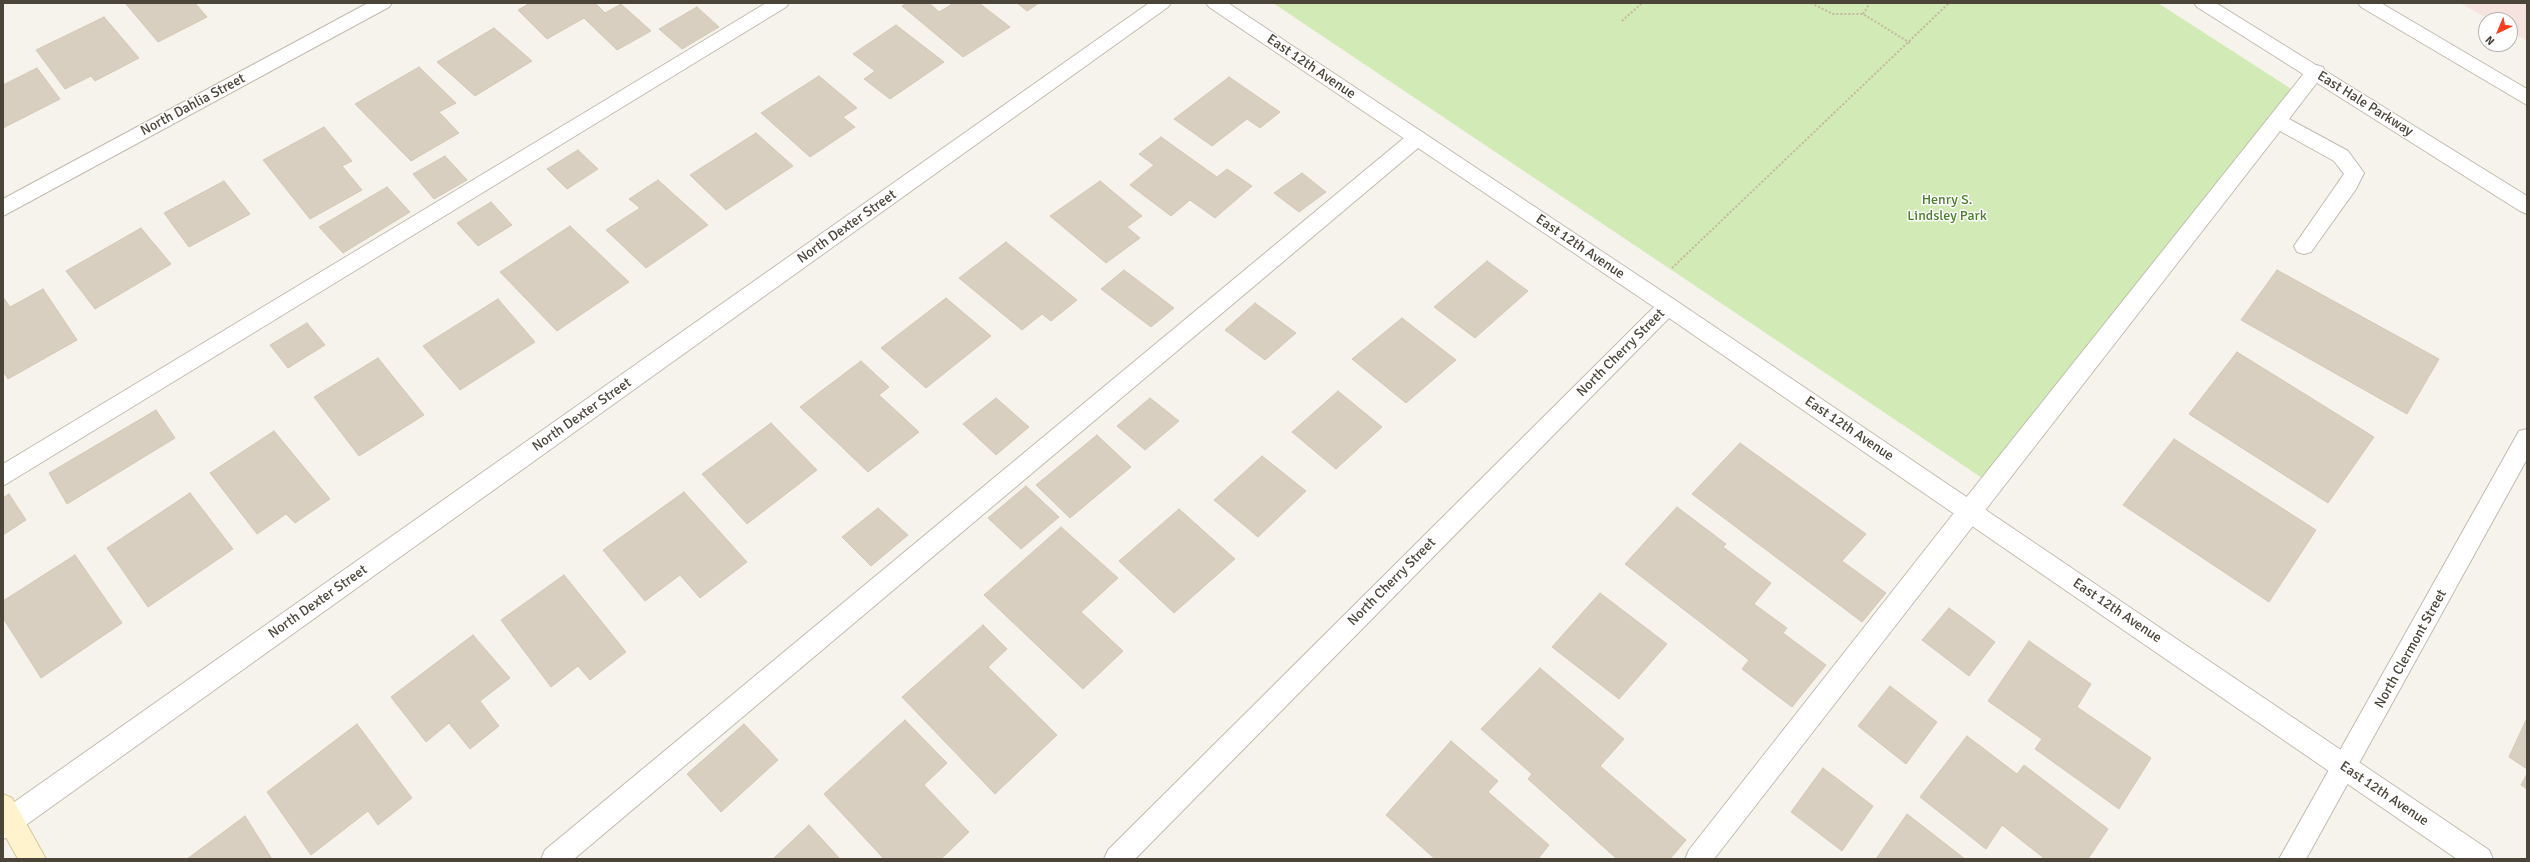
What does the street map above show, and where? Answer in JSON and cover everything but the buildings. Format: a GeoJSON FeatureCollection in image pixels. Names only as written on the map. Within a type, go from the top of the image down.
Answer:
{"type":"FeatureCollection","features":[{"type":"Feature","properties":{"kind":"main road"},"geometry":{"type":"LineString","coordinates":[[6,818],[33,859]]}},
{"type":"Feature","properties":{"kind":"street","name":"North Dahlia Street"},"geometry":{"type":"LineString","coordinates":[[3,208],[383,3]]}},
{"type":"Feature","properties":{"kind":"street"},"geometry":{"type":"LineString","coordinates":[[3,476],[780,3]]}},
{"type":"Feature","properties":{"kind":"street","name":"North Dexter Street"},"geometry":{"type":"LineString","coordinates":[[6,818],[1162,3]]}},
{"type":"Feature","properties":{"kind":"street","name":"East 12th Avenue"},"geometry":{"type":"LineString","coordinates":[[1215,3],[1646,291],[2480,859]]}},
{"type":"Feature","properties":{"kind":"street","name":"East Hale Parkway"},"geometry":{"type":"LineString","coordinates":[[2202,3],[2316,72],[2527,206]]}},
{"type":"Feature","properties":{"kind":"street"},"geometry":{"type":"LineString","coordinates":[[2367,3],[2527,98]]}},
{"type":"Feature","properties":{"kind":"street"},"geometry":{"type":"LineString","coordinates":[[1698,859],[1969,511],[2316,72]]}},
{"type":"Feature","properties":{"kind":"street"},"geometry":{"type":"LineString","coordinates":[[2277,121],[2341,156],[2354,173],[2348,184],[2304,246]]}},
{"type":"Feature","properties":{"kind":"street"},"geometry":{"type":"LineString","coordinates":[[554,859],[1417,138]]}},
{"type":"Feature","properties":{"kind":"street","name":"North Cherry Street"},"geometry":{"type":"LineString","coordinates":[[1117,859],[1668,306]]}},
{"type":"Feature","properties":{"kind":"street","name":"North Clermont Street"},"geometry":{"type":"LineString","coordinates":[[2292,859],[2345,767],[2527,438]]}},
{"type":"Feature","properties":{"kind":"path"},"geometry":{"type":"LineString","coordinates":[[1622,21],[1642,3]]}},
{"type":"Feature","properties":{"kind":"path"},"geometry":{"type":"LineString","coordinates":[[1811,3],[1833,14],[1863,14],[1910,43]]}},
{"type":"Feature","properties":{"kind":"path"},"geometry":{"type":"LineString","coordinates":[[1863,14],[1870,3]]}},
{"type":"Feature","properties":{"kind":"path"},"geometry":{"type":"LineString","coordinates":[[1646,291],[1910,43],[1949,3]]}},
{"type":"Feature","properties":{"kind":"shaded area"},"geometry":{"type":"Polygon","coordinates":[[[2460,3],[2527,3],[2527,41],[2518,36],[2518,12],[2478,13],[2460,3]]]}},
{"type":"Feature","properties":{"kind":"green space","name":"Henry S. Lindsley Park"},"geometry":{"type":"Polygon","coordinates":[[[1273,3],[2158,3],[2299,94],[1991,484],[1273,3]]]}}]}
